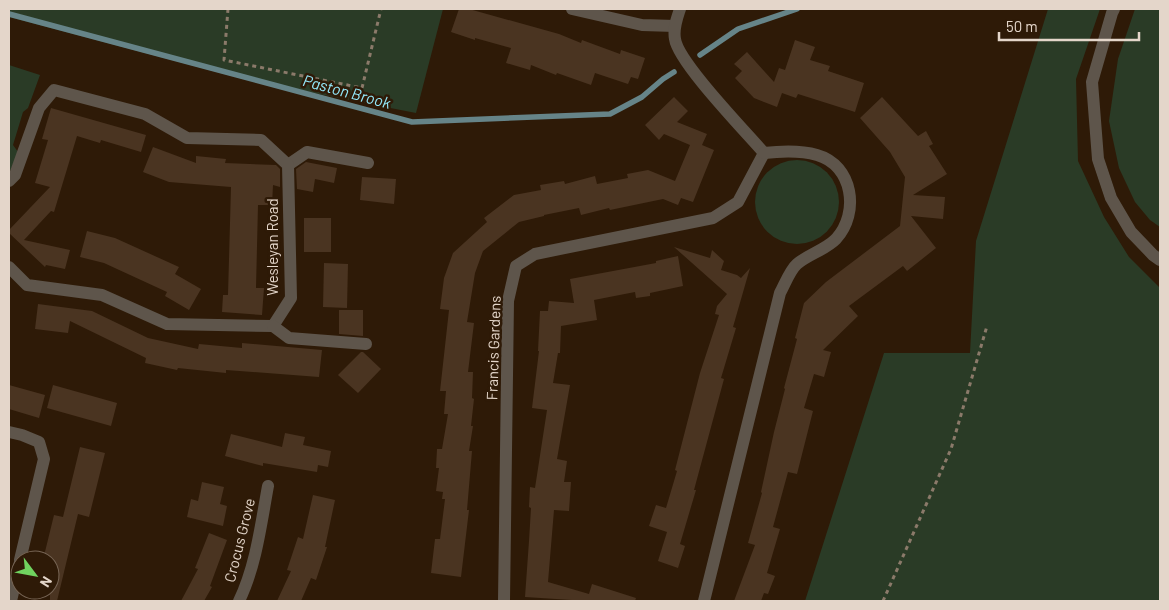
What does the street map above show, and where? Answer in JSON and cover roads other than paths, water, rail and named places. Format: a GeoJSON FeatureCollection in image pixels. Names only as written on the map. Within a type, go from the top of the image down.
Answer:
{"type":"FeatureCollection","features":[{"type":"Feature","properties":{"kind":"street"},"geometry":{"type":"LineString","coordinates":[[572,9],[642,25],[675,26]]}},
{"type":"Feature","properties":{"kind":"street"},"geometry":{"type":"LineString","coordinates":[[680,9],[675,26],[675,40],[688,65],[764,152],[782,151],[818,155],[834,163],[845,178],[851,195],[850,212],[836,238],[796,265],[780,293],[704,601]]}},
{"type":"Feature","properties":{"kind":"street"},"geometry":{"type":"LineString","coordinates":[[1114,9],[1092,82],[1098,159],[1112,198],[1131,232],[1160,260]]}},
{"type":"Feature","properties":{"kind":"street"},"geometry":{"type":"LineString","coordinates":[[9,181],[15,175],[40,108],[54,90],[145,114],[187,138],[261,140],[288,164],[307,152],[368,163]]}},
{"type":"Feature","properties":{"kind":"street","name":"Francis Gardens"},"geometry":{"type":"LineString","coordinates":[[504,601],[508,301],[516,266],[535,254],[713,218],[738,202],[764,152]]}},
{"type":"Feature","properties":{"kind":"street","name":"Wesleyan Road"},"geometry":{"type":"LineString","coordinates":[[273,326],[291,298],[288,164]]}},
{"type":"Feature","properties":{"kind":"street"},"geometry":{"type":"LineString","coordinates":[[9,267],[27,284],[102,295],[167,324],[273,326],[289,338],[366,344]]}},
{"type":"Feature","properties":{"kind":"street"},"geometry":{"type":"LineString","coordinates":[[9,432],[39,442],[44,459],[23,550]]}},
{"type":"Feature","properties":{"kind":"street","name":"Crocus Grove"},"geometry":{"type":"LineString","coordinates":[[239,601],[251,570],[268,486]]}},
{"type":"Feature","properties":{"kind":"waterway","name":"Paston Brook"},"geometry":{"type":"LineString","coordinates":[[700,55],[738,29],[797,9]]}},
{"type":"Feature","properties":{"kind":"waterway","name":"Paston Brook"},"geometry":{"type":"LineString","coordinates":[[9,14],[412,122],[610,114],[642,97],[674,72]]}}]}
